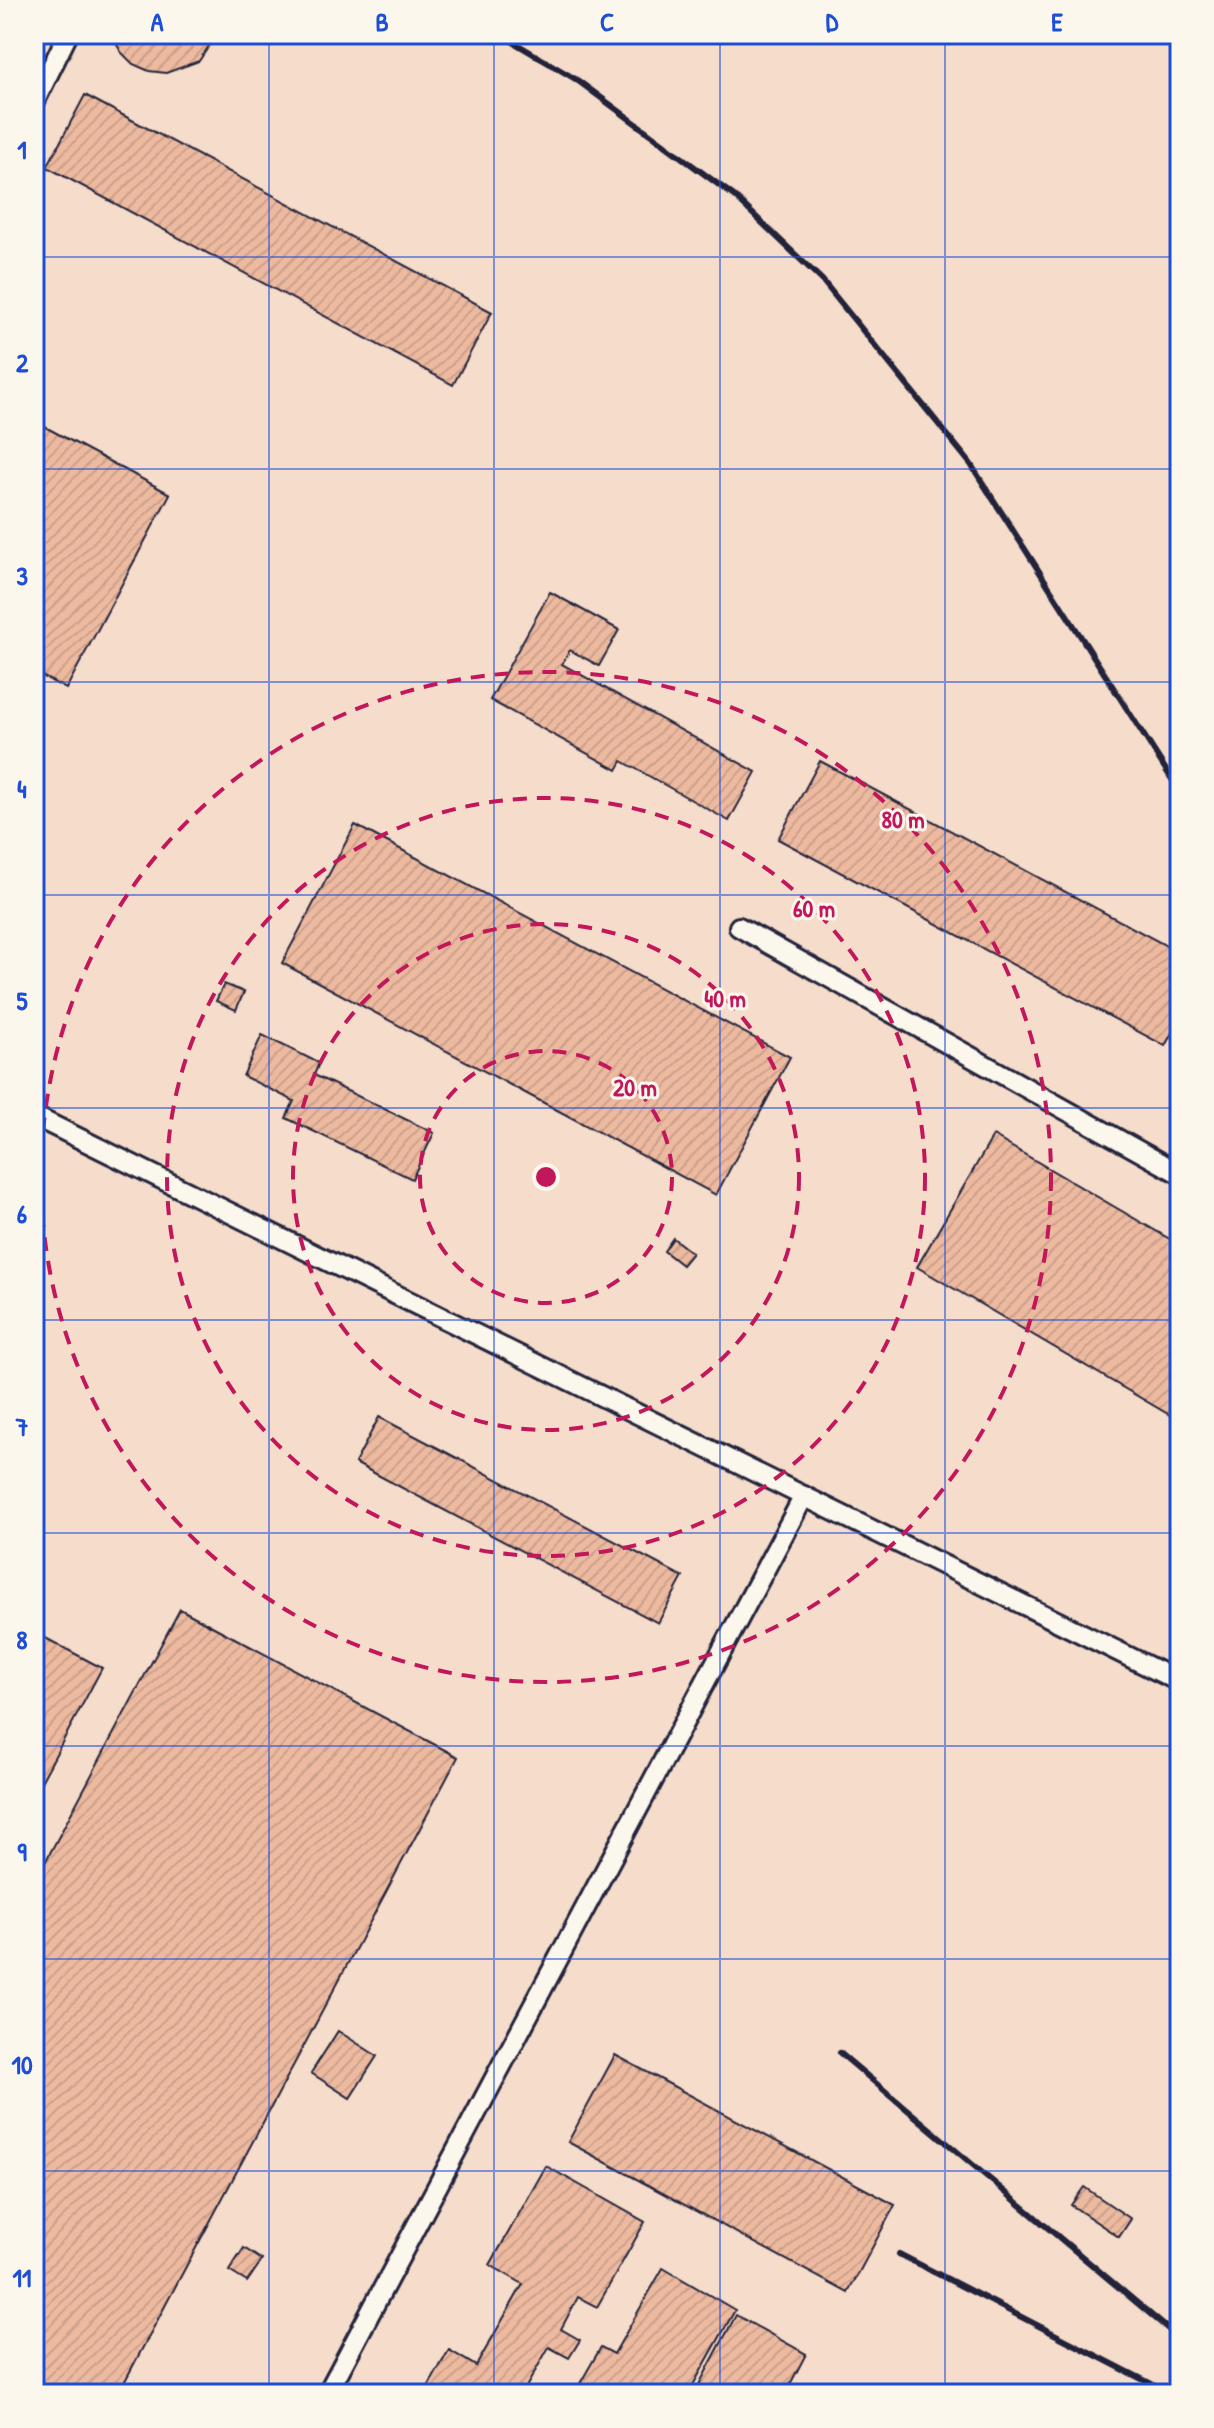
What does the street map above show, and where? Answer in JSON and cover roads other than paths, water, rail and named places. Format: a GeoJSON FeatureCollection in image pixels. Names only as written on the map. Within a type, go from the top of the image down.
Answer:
{"type":"FeatureCollection","features":[{"type":"Feature","properties":{"kind":"lane"},"geometry":{"type":"LineString","coordinates":[[34,103],[68,34]]}},
{"type":"Feature","properties":{"kind":"lane"},"geometry":{"type":"LineString","coordinates":[[739,927],[1180,1174]]}},
{"type":"Feature","properties":{"kind":"lane"},"geometry":{"type":"LineString","coordinates":[[34,1116],[1180,1682]]}},
{"type":"Feature","properties":{"kind":"lane"},"geometry":{"type":"LineString","coordinates":[[327,2394],[804,1496]]}},
{"type":"Feature","properties":{"kind":"railway"},"geometry":{"type":"LineString","coordinates":[[500,34],[577,80],[734,196],[822,280],[970,463],[1180,792]]}},
{"type":"Feature","properties":{"kind":"railway"},"geometry":{"type":"LineString","coordinates":[[840,2053],[1180,2339]]}},
{"type":"Feature","properties":{"kind":"railway"},"geometry":{"type":"LineString","coordinates":[[899,2254],[1171,2394]]}}]}
